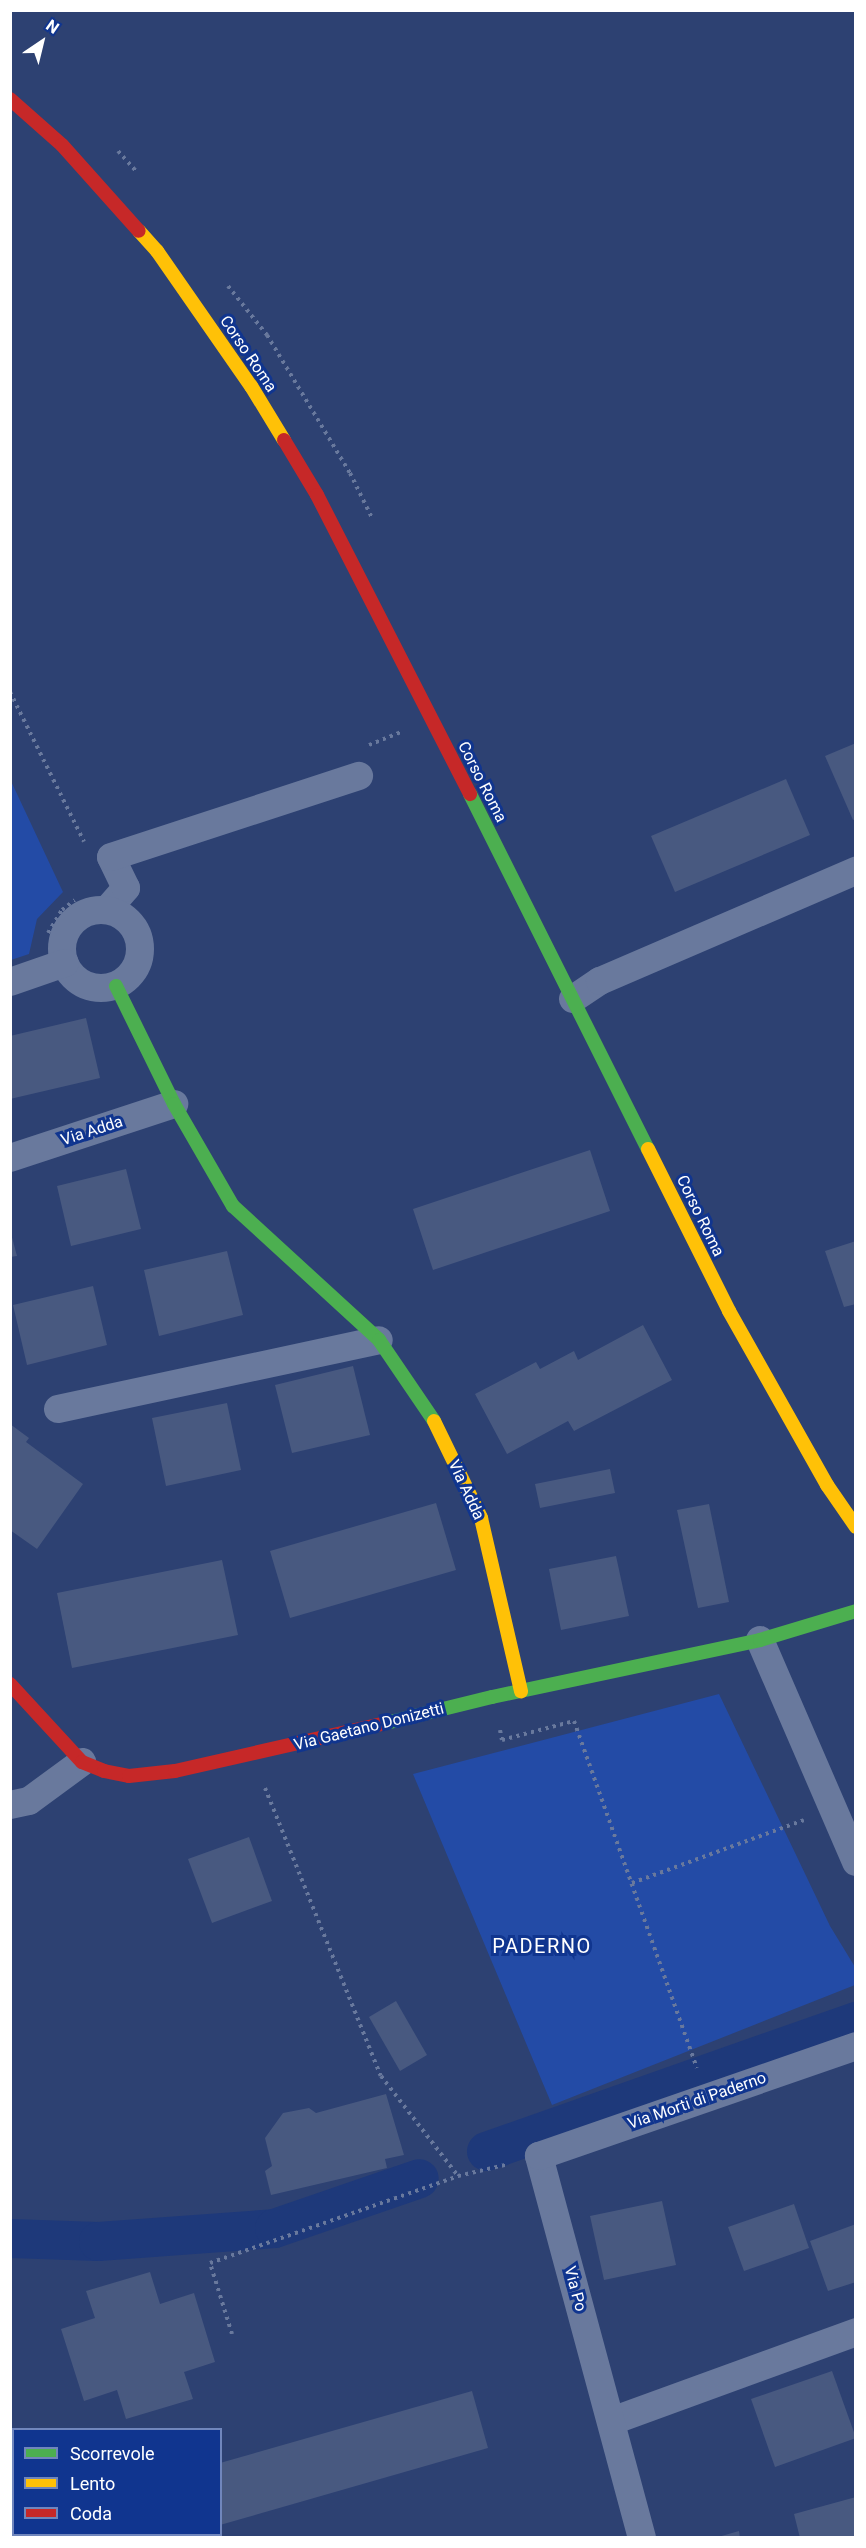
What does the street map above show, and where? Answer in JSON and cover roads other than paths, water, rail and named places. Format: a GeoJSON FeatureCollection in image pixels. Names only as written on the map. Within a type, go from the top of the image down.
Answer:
{"type":"FeatureCollection","features":[{"type":"Feature","properties":{"kind":"street","name":"Corso Roma"},"geometry":{"type":"LineString","coordinates":[[10,99],[63,145],[157,251],[251,386],[317,495],[433,720],[729,1311],[827,1485],[855,1527]]}},
{"type":"Feature","properties":{"kind":"street"},"geometry":{"type":"LineString","coordinates":[[107,910],[126,888],[111,857],[358,776]]}},
{"type":"Feature","properties":{"kind":"street"},"geometry":{"type":"LineString","coordinates":[[573,999],[600,981],[855,871]]}},
{"type":"Feature","properties":{"kind":"street"},"geometry":{"type":"LineString","coordinates":[[107,910],[126,918],[138,934],[140,955],[132,973],[116,986],[96,988],[77,980],[65,963],[62,943],[70,924],[87,912],[107,910]]}},
{"type":"Feature","properties":{"kind":"street"},"geometry":{"type":"LineString","coordinates":[[10,982],[65,963]]}},
{"type":"Feature","properties":{"kind":"street","name":"Via Adda"},"geometry":{"type":"LineString","coordinates":[[116,986],[174,1104],[233,1206],[379,1340],[428,1409],[481,1518],[521,1691]]}},
{"type":"Feature","properties":{"kind":"street","name":"Via Adda"},"geometry":{"type":"LineString","coordinates":[[10,1158],[174,1104]]}},
{"type":"Feature","properties":{"kind":"street"},"geometry":{"type":"LineString","coordinates":[[58,1409],[379,1340]]}},
{"type":"Feature","properties":{"kind":"street","name":"Via Gaetano Donizetti"},"geometry":{"type":"LineString","coordinates":[[10,1684],[81,1762],[104,1771],[129,1776],[175,1771],[252,1755],[492,1697],[760,1640],[855,1611]]}},
{"type":"Feature","properties":{"kind":"street"},"geometry":{"type":"LineString","coordinates":[[760,1640],[855,1862]]}},
{"type":"Feature","properties":{"kind":"street"},"geometry":{"type":"LineString","coordinates":[[10,1805],[29,1801],[81,1762]]}},
{"type":"Feature","properties":{"kind":"street","name":"Via Morti di Paderno"},"geometry":{"type":"LineString","coordinates":[[539,2157],[855,2046]]}},
{"type":"Feature","properties":{"kind":"street","name":"Via Po"},"geometry":{"type":"LineString","coordinates":[[539,2157],[642,2538]]}},
{"type":"Feature","properties":{"kind":"street"},"geometry":{"type":"LineString","coordinates":[[612,2421],[855,2332]]}},
{"type":"Feature","properties":{"kind":"waterway"},"geometry":{"type":"LineString","coordinates":[[486,2151],[856,2021]]}},
{"type":"Feature","properties":{"kind":"waterway"},"geometry":{"type":"LineString","coordinates":[[10,2238],[98,2241],[274,2228],[419,2178]]}},
{"type":"Feature","properties":{"kind":"district","name":"PADERNO"},"geometry":{"type":"Point","coordinates":[542,1946]}}]}
